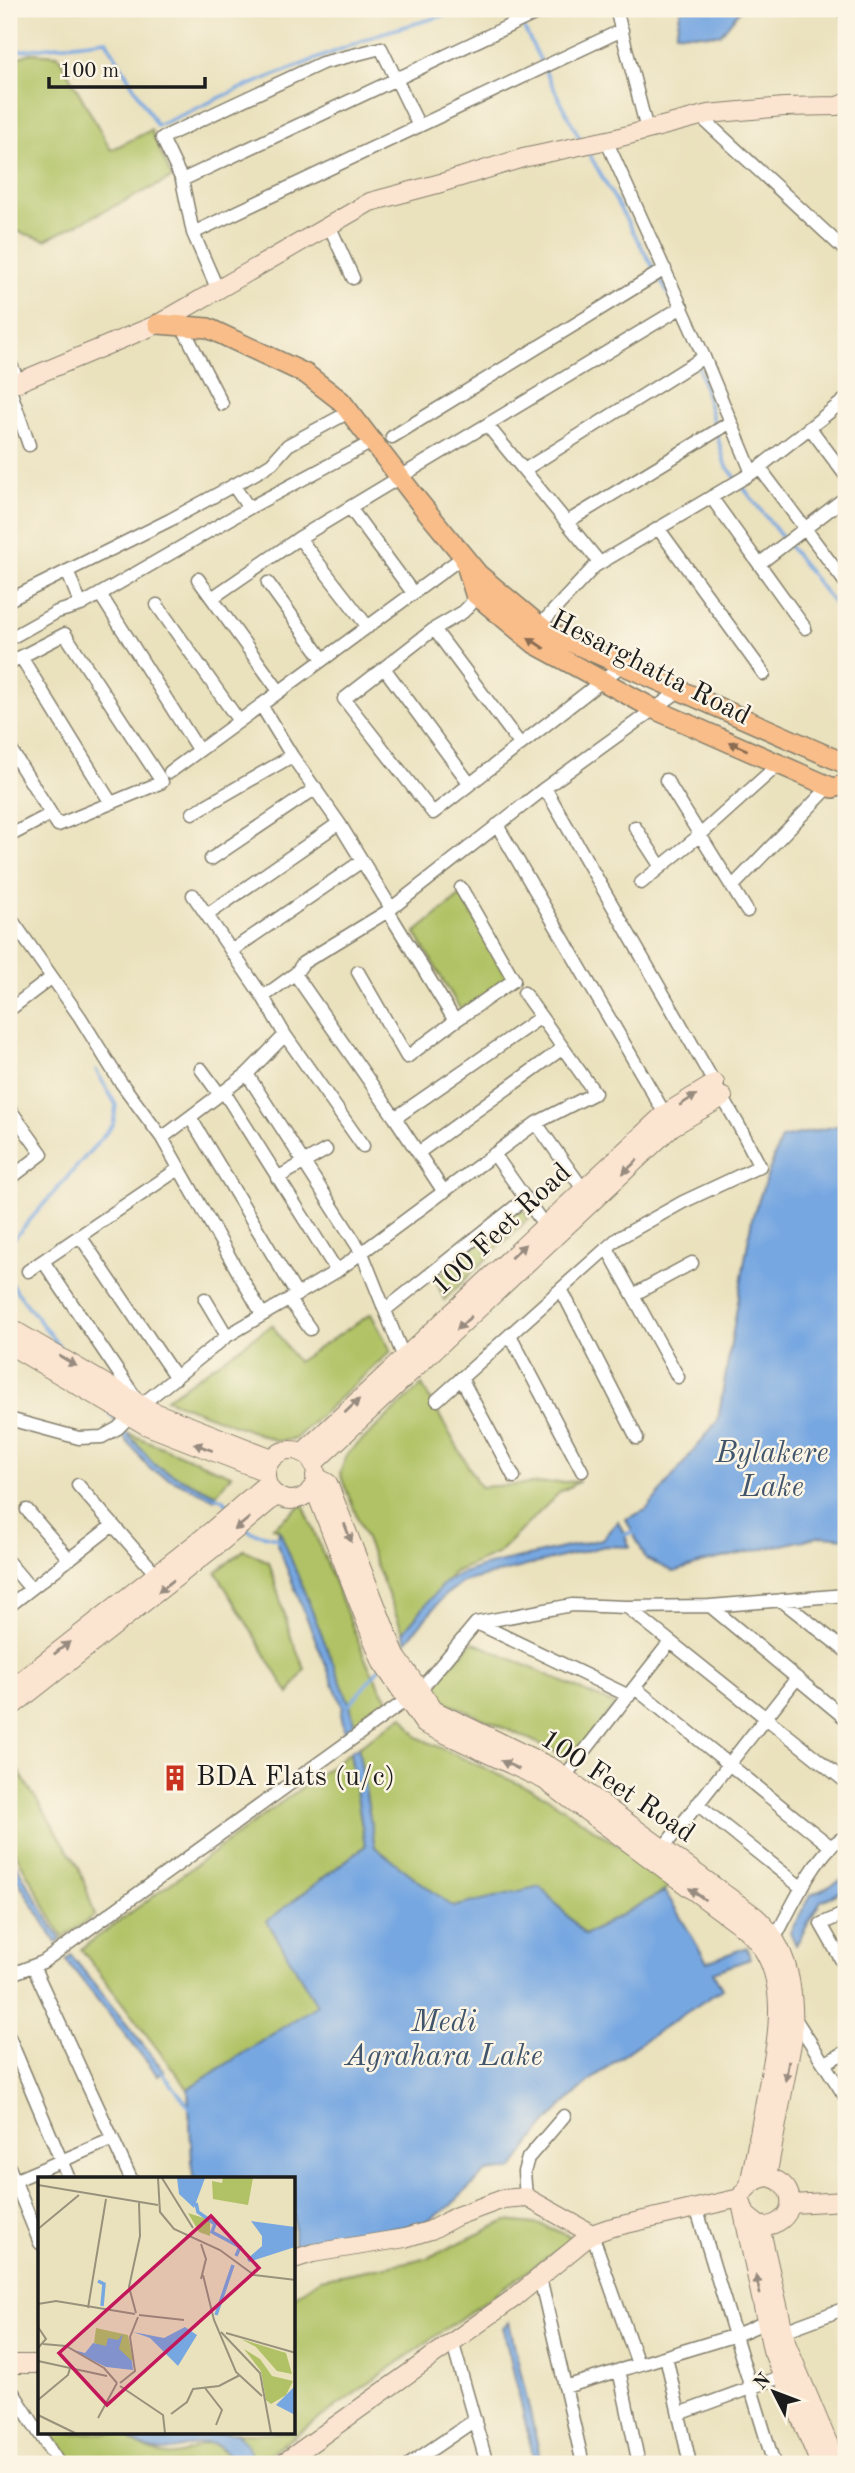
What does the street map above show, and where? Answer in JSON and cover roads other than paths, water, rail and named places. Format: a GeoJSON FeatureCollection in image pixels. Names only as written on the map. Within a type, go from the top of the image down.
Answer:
{"type":"FeatureCollection","features":[{"type":"Feature","properties":{"kind":"main road"},"geometry":{"type":"LineString","coordinates":[[158,324],[370,202],[523,158],[700,116],[784,107],[837,106],[846,103]]}},
{"type":"Feature","properties":{"kind":"main road","name":"Hesarghatta Road"},"geometry":{"type":"LineString","coordinates":[[12,385],[158,324],[208,328],[306,374],[341,401],[478,574],[546,631],[846,764]]}},
{"type":"Feature","properties":{"kind":"main road","name":"Hesarghatta Road"},"geometry":{"type":"LineString","coordinates":[[464,556],[475,594],[535,644],[654,709],[779,764],[838,785]]}},
{"type":"Feature","properties":{"kind":"main road","name":"100 Feet Road"},"geometry":{"type":"LineString","coordinates":[[310,1471],[404,1358],[583,1189],[665,1114],[719,1090]]}},
{"type":"Feature","properties":{"kind":"main road","name":"100 Feet Road"},"geometry":{"type":"LineString","coordinates":[[310,1471],[672,1127],[719,1090]]}},
{"type":"Feature","properties":{"kind":"main road"},"geometry":{"type":"LineString","coordinates":[[9,1327],[135,1411]]}},
{"type":"Feature","properties":{"kind":"main road"},"geometry":{"type":"LineString","coordinates":[[9,1345],[267,1484],[285,1499],[298,1499],[310,1471],[288,1450],[267,1484],[215,1537],[9,1709]]}},
{"type":"Feature","properties":{"kind":"main road","name":"100 Feet Road"},"geometry":{"type":"LineString","coordinates":[[310,1471],[328,1483],[382,1641],[396,1656],[398,1672],[414,1694],[427,1726],[544,1780],[757,1929],[775,1938],[778,2036],[745,2192],[772,2350],[820,2464]]}},
{"type":"Feature","properties":{"kind":"main road"},"geometry":{"type":"LineString","coordinates":[[9,1690],[156,1574],[215,1537]]}},
{"type":"Feature","properties":{"kind":"main road","name":"100 Feet Road"},"geometry":{"type":"LineString","coordinates":[[414,1694],[438,1713],[565,1776],[663,1849],[757,1929],[762,1947],[776,1958],[791,1982],[794,2017],[793,2038],[767,2177]]}},
{"type":"Feature","properties":{"kind":"main road"},"geometry":{"type":"LineString","coordinates":[[282,2464],[540,2278],[592,2234],[745,2192],[754,2181],[767,2177],[785,2185],[791,2204],[778,2223],[760,2225]]}},
{"type":"Feature","properties":{"kind":"main road"},"geometry":{"type":"LineString","coordinates":[[745,2192],[746,2215],[760,2225],[787,2345],[837,2464]]}},
{"type":"Feature","properties":{"kind":"main road"},"geometry":{"type":"LineString","coordinates":[[296,2258],[313,2253],[405,2238],[431,2230],[457,2216],[503,2199],[526,2197],[592,2234]]}},
{"type":"Feature","properties":{"kind":"main road"},"geometry":{"type":"LineString","coordinates":[[791,2204],[846,2201]]}},
{"type":"Feature","properties":{"kind":"main road"},"geometry":{"type":"LineString","coordinates":[[9,2364],[38,2364]]}},
{"type":"Feature","properties":{"kind":"street"},"geometry":{"type":"LineString","coordinates":[[182,180],[545,9]]}},
{"type":"Feature","properties":{"kind":"street"},"geometry":{"type":"LineString","coordinates":[[616,9],[647,130]]}},
{"type":"Feature","properties":{"kind":"street"},"geometry":{"type":"LineString","coordinates":[[841,9],[846,15]]}},
{"type":"Feature","properties":{"kind":"street"},"geometry":{"type":"LineString","coordinates":[[193,233],[622,30]]}},
{"type":"Feature","properties":{"kind":"street"},"geometry":{"type":"LineString","coordinates":[[217,288],[193,233],[182,180],[162,138],[323,63],[381,48],[419,126]]}},
{"type":"Feature","properties":{"kind":"street"},"geometry":{"type":"LineString","coordinates":[[700,116],[845,249]]}},
{"type":"Feature","properties":{"kind":"street"},"geometry":{"type":"LineString","coordinates":[[591,144],[664,270],[731,422],[756,470],[845,582]]}},
{"type":"Feature","properties":{"kind":"street"},"geometry":{"type":"LineString","coordinates":[[329,225],[353,278]]}},
{"type":"Feature","properties":{"kind":"street"},"geometry":{"type":"LineString","coordinates":[[392,437],[664,270]]}},
{"type":"Feature","properties":{"kind":"street"},"geometry":{"type":"LineString","coordinates":[[212,598],[299,538],[682,307]]}},
{"type":"Feature","properties":{"kind":"street"},"geometry":{"type":"LineString","coordinates":[[182,326],[222,404]]}},
{"type":"Feature","properties":{"kind":"street"},"geometry":{"type":"LineString","coordinates":[[524,470],[704,357]]}},
{"type":"Feature","properties":{"kind":"street"},"geometry":{"type":"LineString","coordinates":[[9,361],[12,385],[29,445]]}},
{"type":"Feature","properties":{"kind":"street"},"geometry":{"type":"LineString","coordinates":[[542,623],[600,563],[756,470],[846,399]]}},
{"type":"Feature","properties":{"kind":"street"},"geometry":{"type":"LineString","coordinates":[[9,600],[170,520],[272,463],[288,445],[349,412]]}},
{"type":"Feature","properties":{"kind":"street"},"geometry":{"type":"LineString","coordinates":[[566,522],[731,422]]}},
{"type":"Feature","properties":{"kind":"street"},"geometry":{"type":"LineString","coordinates":[[487,425],[600,563]]}},
{"type":"Feature","properties":{"kind":"street"},"geometry":{"type":"LineString","coordinates":[[810,428],[846,476]]}},
{"type":"Feature","properties":{"kind":"street"},"geometry":{"type":"LineString","coordinates":[[9,639],[57,612],[81,605],[249,508],[372,442]]}},
{"type":"Feature","properties":{"kind":"street"},"geometry":{"type":"LineString","coordinates":[[233,485],[249,508]]}},
{"type":"Feature","properties":{"kind":"street"},"geometry":{"type":"LineString","coordinates":[[759,564],[846,497]]}},
{"type":"Feature","properties":{"kind":"street"},"geometry":{"type":"LineString","coordinates":[[711,498],[805,628]]}},
{"type":"Feature","properties":{"kind":"street"},"geometry":{"type":"LineString","coordinates":[[350,508],[413,593]]}},
{"type":"Feature","properties":{"kind":"street"},"geometry":{"type":"LineString","coordinates":[[658,528],[764,674]]}},
{"type":"Feature","properties":{"kind":"street"},"geometry":{"type":"LineString","coordinates":[[299,538],[368,627]]}},
{"type":"Feature","properties":{"kind":"street"},"geometry":{"type":"LineString","coordinates":[[170,772],[464,556]]}},
{"type":"Feature","properties":{"kind":"street"},"geometry":{"type":"LineString","coordinates":[[67,570],[81,605]]}},
{"type":"Feature","properties":{"kind":"street"},"geometry":{"type":"LineString","coordinates":[[478,574],[475,594],[471,604],[463,612],[434,629],[344,699],[433,813],[621,666]]}},
{"type":"Feature","properties":{"kind":"street"},"geometry":{"type":"LineString","coordinates":[[198,579],[279,691]]}},
{"type":"Feature","properties":{"kind":"street"},"geometry":{"type":"LineString","coordinates":[[268,583],[323,659]]}},
{"type":"Feature","properties":{"kind":"street"},"geometry":{"type":"LineString","coordinates":[[100,594],[199,751]]}},
{"type":"Feature","properties":{"kind":"street"},"geometry":{"type":"LineString","coordinates":[[157,606],[239,721]]}},
{"type":"Feature","properties":{"kind":"street"},"geometry":{"type":"LineString","coordinates":[[434,629],[520,744]]}},
{"type":"Feature","properties":{"kind":"street"},"geometry":{"type":"LineString","coordinates":[[9,663],[65,634],[162,782],[58,825],[9,747]]}},
{"type":"Feature","properties":{"kind":"street"},"geometry":{"type":"LineString","coordinates":[[21,657],[111,803]]}},
{"type":"Feature","properties":{"kind":"street"},"geometry":{"type":"LineString","coordinates":[[384,668],[470,784]]}},
{"type":"Feature","properties":{"kind":"street"},"geometry":{"type":"LineString","coordinates":[[263,997],[295,974],[303,963],[390,910],[545,788],[678,691]]}},
{"type":"Feature","properties":{"kind":"street"},"geometry":{"type":"LineString","coordinates":[[261,705],[292,756],[339,822],[455,1021]]}},
{"type":"Feature","properties":{"kind":"street"},"geometry":{"type":"LineString","coordinates":[[193,813],[292,756]]}},
{"type":"Feature","properties":{"kind":"street"},"geometry":{"type":"LineString","coordinates":[[641,883],[700,835],[779,764]]}},
{"type":"Feature","properties":{"kind":"street"},"geometry":{"type":"LineString","coordinates":[[666,780],[747,911]]}},
{"type":"Feature","properties":{"kind":"street"},"geometry":{"type":"LineString","coordinates":[[732,887],[838,785]]}},
{"type":"Feature","properties":{"kind":"street"},"geometry":{"type":"LineString","coordinates":[[211,859],[316,788]]}},
{"type":"Feature","properties":{"kind":"street"},"geometry":{"type":"LineString","coordinates":[[437,1400],[617,1239],[683,1202],[760,1166],[545,788]]}},
{"type":"Feature","properties":{"kind":"street"},"geometry":{"type":"LineString","coordinates":[[9,835],[51,814]]}},
{"type":"Feature","properties":{"kind":"street"},"geometry":{"type":"LineString","coordinates":[[207,915],[339,822]]}},
{"type":"Feature","properties":{"kind":"street"},"geometry":{"type":"LineString","coordinates":[[497,825],[665,1114]]}},
{"type":"Feature","properties":{"kind":"street"},"geometry":{"type":"LineString","coordinates":[[635,827],[661,867]]}},
{"type":"Feature","properties":{"kind":"street"},"geometry":{"type":"LineString","coordinates":[[231,951],[362,860]]}},
{"type":"Feature","properties":{"kind":"street"},"geometry":{"type":"LineString","coordinates":[[358,972],[407,1057],[514,980],[461,888]]}},
{"type":"Feature","properties":{"kind":"street"},"geometry":{"type":"LineString","coordinates":[[193,895],[263,997],[285,1035],[363,1146]]}},
{"type":"Feature","properties":{"kind":"street"},"geometry":{"type":"LineString","coordinates":[[9,916],[162,1139],[262,1314]]}},
{"type":"Feature","properties":{"kind":"street"},"geometry":{"type":"LineString","coordinates":[[295,974],[396,1118],[443,1192]]}},
{"type":"Feature","properties":{"kind":"street"},"geometry":{"type":"LineString","coordinates":[[9,1010],[51,978]]}},
{"type":"Feature","properties":{"kind":"street"},"geometry":{"type":"LineString","coordinates":[[9,1419],[79,1438],[102,1437],[118,1428],[227,1336],[337,1271],[536,1123],[596,1093],[524,993]]}},
{"type":"Feature","properties":{"kind":"street"},"geometry":{"type":"LineString","coordinates":[[396,1118],[541,1017]]}},
{"type":"Feature","properties":{"kind":"street"},"geometry":{"type":"LineString","coordinates":[[162,1139],[247,1074],[285,1035]]}},
{"type":"Feature","properties":{"kind":"street"},"geometry":{"type":"LineString","coordinates":[[418,1153],[562,1048]]}},
{"type":"Feature","properties":{"kind":"street"},"geometry":{"type":"LineString","coordinates":[[201,1069],[222,1094],[337,1271]]}},
{"type":"Feature","properties":{"kind":"street"},"geometry":{"type":"LineString","coordinates":[[247,1074],[362,1253],[404,1358]]}},
{"type":"Feature","properties":{"kind":"street"},"geometry":{"type":"LineString","coordinates":[[9,1108],[42,1154],[11,1178],[9,1175]]}},
{"type":"Feature","properties":{"kind":"street"},"geometry":{"type":"LineString","coordinates":[[190,1117],[310,1329]]}},
{"type":"Feature","properties":{"kind":"street"},"geometry":{"type":"LineString","coordinates":[[536,1123],[583,1189]]}},
{"type":"Feature","properties":{"kind":"street"},"geometry":{"type":"LineString","coordinates":[[277,1178],[326,1150]]}},
{"type":"Feature","properties":{"kind":"street"},"geometry":{"type":"LineString","coordinates":[[494,1154],[545,1226]]}},
{"type":"Feature","properties":{"kind":"street"},"geometry":{"type":"LineString","coordinates":[[28,1271],[177,1170]]}},
{"type":"Feature","properties":{"kind":"street"},"geometry":{"type":"LineString","coordinates":[[385,1310],[526,1198]]}},
{"type":"Feature","properties":{"kind":"street"},"geometry":{"type":"LineString","coordinates":[[79,1236],[176,1378]]}},
{"type":"Feature","properties":{"kind":"street"},"geometry":{"type":"LineString","coordinates":[[607,1248],[678,1377]]}},
{"type":"Feature","properties":{"kind":"street"},"geometry":{"type":"LineString","coordinates":[[43,1261],[135,1411]]}},
{"type":"Feature","properties":{"kind":"street"},"geometry":{"type":"LineString","coordinates":[[633,1295],[692,1263]]}},
{"type":"Feature","properties":{"kind":"street"},"geometry":{"type":"LineString","coordinates":[[561,1289],[636,1438]]}},
{"type":"Feature","properties":{"kind":"street"},"geometry":{"type":"LineString","coordinates":[[205,1299],[227,1336]]}},
{"type":"Feature","properties":{"kind":"street"},"geometry":{"type":"LineString","coordinates":[[510,1335],[582,1471]]}},
{"type":"Feature","properties":{"kind":"street"},"geometry":{"type":"LineString","coordinates":[[461,1378],[514,1477]]}},
{"type":"Feature","properties":{"kind":"street"},"geometry":{"type":"LineString","coordinates":[[78,1485],[156,1574]]}},
{"type":"Feature","properties":{"kind":"street"},"geometry":{"type":"LineString","coordinates":[[27,1510],[69,1559]]}},
{"type":"Feature","properties":{"kind":"street"},"geometry":{"type":"LineString","coordinates":[[9,1606],[113,1525]]}},
{"type":"Feature","properties":{"kind":"street"},"geometry":{"type":"LineString","coordinates":[[9,1563],[31,1589]]}},
{"type":"Feature","properties":{"kind":"street"},"geometry":{"type":"LineString","coordinates":[[9,1975],[43,1962],[414,1694],[477,1623],[572,1605],[710,1606],[846,1595]]}},
{"type":"Feature","properties":{"kind":"street"},"geometry":{"type":"LineString","coordinates":[[781,1601],[846,1651]]}},
{"type":"Feature","properties":{"kind":"street"},"geometry":{"type":"LineString","coordinates":[[710,1606],[846,1719]]}},
{"type":"Feature","properties":{"kind":"street"},"geometry":{"type":"LineString","coordinates":[[627,1607],[846,1782]]}},
{"type":"Feature","properties":{"kind":"street"},"geometry":{"type":"LineString","coordinates":[[477,1623],[632,1692],[729,1764],[830,1846]]}},
{"type":"Feature","properties":{"kind":"street"},"geometry":{"type":"LineString","coordinates":[[565,1776],[670,1642]]}},
{"type":"Feature","properties":{"kind":"street"},"geometry":{"type":"LineString","coordinates":[[663,1849],[797,1678]]}},
{"type":"Feature","properties":{"kind":"street"},"geometry":{"type":"LineString","coordinates":[[698,1804],[802,1888]]}},
{"type":"Feature","properties":{"kind":"street"},"geometry":{"type":"LineString","coordinates":[[775,1938],[802,1888],[830,1846],[846,1837]]}},
{"type":"Feature","properties":{"kind":"street"},"geometry":{"type":"LineString","coordinates":[[845,1962],[821,1924],[846,1913]]}},
{"type":"Feature","properties":{"kind":"street"},"geometry":{"type":"LineString","coordinates":[[33,1966],[130,2177]]}},
{"type":"Feature","properties":{"kind":"street"},"geometry":{"type":"LineString","coordinates":[[794,2017],[846,2098]]}},
{"type":"Feature","properties":{"kind":"street"},"geometry":{"type":"LineString","coordinates":[[9,2037],[68,2177]]}},
{"type":"Feature","properties":{"kind":"street"},"geometry":{"type":"LineString","coordinates":[[825,2063],[846,2052]]}},
{"type":"Feature","properties":{"kind":"street"},"geometry":{"type":"LineString","coordinates":[[526,2197],[524,2172],[528,2158],[564,2116]]}},
{"type":"Feature","properties":{"kind":"street"},"geometry":{"type":"LineString","coordinates":[[11,2182],[113,2139]]}},
{"type":"Feature","properties":{"kind":"street"},"geometry":{"type":"LineString","coordinates":[[9,2167],[11,2182],[38,2239]]}},
{"type":"Feature","properties":{"kind":"street"},"geometry":{"type":"LineString","coordinates":[[696,2207],[752,2388],[772,2464]]}},
{"type":"Feature","properties":{"kind":"street"},"geometry":{"type":"LineString","coordinates":[[592,2234],[638,2364]]}},
{"type":"Feature","properties":{"kind":"street"},"geometry":{"type":"LineString","coordinates":[[540,2278],[583,2464]]}},
{"type":"Feature","properties":{"kind":"street"},"geometry":{"type":"LineString","coordinates":[[784,2331],[846,2308]]}},
{"type":"Feature","properties":{"kind":"street"},"geometry":{"type":"LineString","coordinates":[[565,2387],[736,2334],[766,2322]]}},
{"type":"Feature","properties":{"kind":"street"},"geometry":{"type":"LineString","coordinates":[[452,2341],[487,2464]]}},
{"type":"Feature","properties":{"kind":"street"},"geometry":{"type":"LineString","coordinates":[[666,2356],[690,2464]]}},
{"type":"Feature","properties":{"kind":"street"},"geometry":{"type":"LineString","coordinates":[[619,2371],[639,2464]]}},
{"type":"Feature","properties":{"kind":"street"},"geometry":{"type":"LineString","coordinates":[[679,2414],[783,2376]]}},
{"type":"Feature","properties":{"kind":"street"},"geometry":{"type":"LineString","coordinates":[[9,2386],[38,2431]]}},
{"type":"Feature","properties":{"kind":"street"},"geometry":{"type":"LineString","coordinates":[[418,2462],[475,2420]]}},
{"type":"Feature","properties":{"kind":"street"},"geometry":{"type":"LineString","coordinates":[[40,2434],[59,2464]]}},
{"type":"Feature","properties":{"kind":"water"},"geometry":{"type":"Polygon","coordinates":[[[681,9],[741,9],[720,35],[676,33],[681,9]]]}},
{"type":"Feature","properties":{"kind":"water","name":"Bylakere Lake"},"geometry":{"type":"Polygon","coordinates":[[[846,1124],[846,1538],[822,1536],[704,1562],[674,1572],[646,1559],[626,1519],[646,1510],[718,1420],[752,1218],[781,1138],[846,1124]]]}},
{"type":"Feature","properties":{"kind":"water"},"geometry":{"type":"Polygon","coordinates":[[[120,1433],[127,1433],[156,1466],[216,1495],[214,1499],[151,1470],[120,1433]]]}},
{"type":"Feature","properties":{"kind":"water"},"geometry":{"type":"Polygon","coordinates":[[[618,1521],[630,1547],[605,1546],[463,1582],[444,1596],[406,1642],[403,1632],[443,1584],[457,1575],[480,1567],[602,1539],[618,1521]]]}},
{"type":"Feature","properties":{"kind":"water"},"geometry":{"type":"Polygon","coordinates":[[[279,1529],[350,1705],[355,1727],[345,1733],[341,1714],[343,1708],[277,1544],[279,1529]]]}},
{"type":"Feature","properties":{"kind":"water","name":"Medi Agrahara Lake"},"geometry":{"type":"Polygon","coordinates":[[[358,1747],[375,1847],[453,1907],[540,1886],[585,1935],[665,1891],[707,1962],[747,1947],[750,1959],[713,1972],[722,1989],[634,2047],[581,2089],[534,2139],[513,2169],[486,2172],[449,2207],[420,2225],[350,2234],[296,2247],[296,2177],[193,2177],[188,2089],[317,2005],[267,1921],[365,1846],[350,1752],[358,1747]]]}},
{"type":"Feature","properties":{"kind":"water"},"geometry":{"type":"Polygon","coordinates":[[[9,1853],[61,1940],[56,1943],[9,1866],[9,1853]]]}},
{"type":"Feature","properties":{"kind":"water"},"geometry":{"type":"Polygon","coordinates":[[[846,1878],[846,1890],[821,1901],[796,1945],[790,1932],[811,1895],[846,1878]]]}},
{"type":"Feature","properties":{"kind":"water"},"geometry":{"type":"Polygon","coordinates":[[[71,1955],[164,2071],[158,2076],[66,1960],[71,1955]]]}},
{"type":"Feature","properties":{"kind":"water"},"geometry":{"type":"Polygon","coordinates":[[[509,2322],[542,2464],[535,2464],[503,2327],[509,2322]]]}},
{"type":"Feature","properties":{"kind":"water"},"geometry":{"type":"Polygon","coordinates":[[[124,2434],[238,2434],[246,2444],[255,2464],[233,2464],[220,2446],[210,2443],[167,2451],[154,2450],[124,2434]]]}},
{"type":"Feature","properties":{"kind":"waterway"},"geometry":{"type":"LineString","coordinates":[[9,52],[106,40],[157,126],[237,90],[382,33],[467,9]]}},
{"type":"Feature","properties":{"kind":"waterway"},"geometry":{"type":"LineString","coordinates":[[514,9],[518,17]]}},
{"type":"Feature","properties":{"kind":"waterway"},"geometry":{"type":"LineString","coordinates":[[522,24],[542,64]]}},
{"type":"Feature","properties":{"kind":"waterway"},"geometry":{"type":"LineString","coordinates":[[545,71],[580,139]]}},
{"type":"Feature","properties":{"kind":"waterway"},"geometry":{"type":"LineString","coordinates":[[588,152],[675,306]]}},
{"type":"Feature","properties":{"kind":"waterway"},"geometry":{"type":"LineString","coordinates":[[698,365],[725,464],[784,540]]}},
{"type":"Feature","properties":{"kind":"waterway"},"geometry":{"type":"LineString","coordinates":[[789,546],[846,619]]}},
{"type":"Feature","properties":{"kind":"waterway"},"geometry":{"type":"LineString","coordinates":[[9,1244],[113,1125],[116,1105],[96,1070]]}},
{"type":"Feature","properties":{"kind":"waterway"},"geometry":{"type":"LineString","coordinates":[[9,1281],[61,1349]]}},
{"type":"Feature","properties":{"kind":"waterway"},"geometry":{"type":"LineString","coordinates":[[110,1413],[126,1435]]}},
{"type":"Feature","properties":{"kind":"waterway"},"geometry":{"type":"LineString","coordinates":[[214,1496],[224,1500],[230,1507]]}},
{"type":"Feature","properties":{"kind":"waterway"},"geometry":{"type":"LineString","coordinates":[[246,1527],[251,1532],[277,1538],[278,1541]]}},
{"type":"Feature","properties":{"kind":"waterway"},"geometry":{"type":"LineString","coordinates":[[621,1536],[636,1531]]}},
{"type":"Feature","properties":{"kind":"waterway"},"geometry":{"type":"LineString","coordinates":[[348,1706],[379,1669]]}},
{"type":"Feature","properties":{"kind":"waterway"},"geometry":{"type":"LineString","coordinates":[[161,2071],[191,2109]]}},
{"type":"Feature","properties":{"kind":"place","name":"BDA Flats (u/c)"},"geometry":{"type":"Point","coordinates":[175,1778]}}]}
